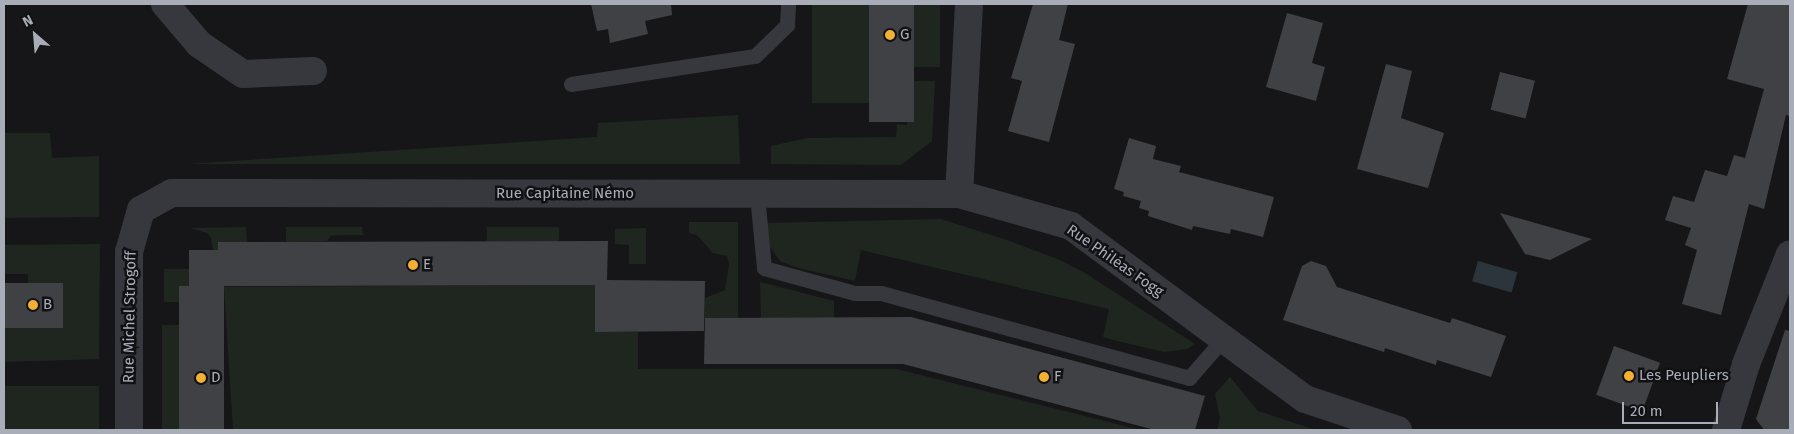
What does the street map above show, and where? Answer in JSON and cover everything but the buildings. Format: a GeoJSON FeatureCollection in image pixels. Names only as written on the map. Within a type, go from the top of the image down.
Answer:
{"type":"FeatureCollection","features":[{"type":"Feature","properties":{"kind":"street"},"geometry":{"type":"LineString","coordinates":[[165,4],[199,44],[243,74],[312,71]]}},
{"type":"Feature","properties":{"kind":"street"},"geometry":{"type":"LineString","coordinates":[[959,194],[969,4]]}},
{"type":"Feature","properties":{"kind":"street","name":"Rue Capitaine Némo"},"geometry":{"type":"LineString","coordinates":[[172,193],[959,194]]}},
{"type":"Feature","properties":{"kind":"street","name":"Rue Michel Strogoff"},"geometry":{"type":"LineString","coordinates":[[129,430],[129,252],[141,210],[172,193]]}},
{"type":"Feature","properties":{"kind":"street","name":"Rue Philéas Fogg"},"geometry":{"type":"LineString","coordinates":[[959,194],[1071,226],[1304,399],[1398,430]]}},
{"type":"Feature","properties":{"kind":"street"},"geometry":{"type":"LineString","coordinates":[[1726,430],[1746,364],[1790,254]]}},
{"type":"Feature","properties":{"kind":"lane"},"geometry":{"type":"LineString","coordinates":[[571,84],[755,56],[787,25],[788,4]]}},
{"type":"Feature","properties":{"kind":"lane"},"geometry":{"type":"LineString","coordinates":[[756,195],[764,268],[856,293],[881,293],[1189,378],[1223,339]]}},
{"type":"Feature","properties":{"kind":"shaded area"},"geometry":{"type":"Polygon","coordinates":[[[812,4],[872,4],[872,103],[812,103],[812,4]]]}},
{"type":"Feature","properties":{"kind":"shaded area"},"geometry":{"type":"Polygon","coordinates":[[[914,4],[940,4],[940,67],[914,67],[914,4]]]}},
{"type":"Feature","properties":{"kind":"shaded area"},"geometry":{"type":"Polygon","coordinates":[[[910,81],[935,81],[932,141],[901,165],[771,164],[771,146],[807,138],[896,137],[897,124],[907,125],[910,81]]]}},
{"type":"Feature","properties":{"kind":"shaded area"},"geometry":{"type":"Polygon","coordinates":[[[738,115],[740,164],[186,164],[597,137],[598,123],[738,115]]]}},
{"type":"Feature","properties":{"kind":"shaded area"},"geometry":{"type":"Polygon","coordinates":[[[4,133],[50,133],[52,158],[99,156],[99,217],[4,218],[4,133]]]}},
{"type":"Feature","properties":{"kind":"shaded area"},"geometry":{"type":"Polygon","coordinates":[[[941,219],[1007,240],[1060,260],[1085,273],[1195,344],[1187,349],[1164,352],[1113,340],[1103,337],[1109,309],[861,250],[855,281],[798,268],[780,261],[768,244],[767,223],[941,219]]]}},
{"type":"Feature","properties":{"kind":"shaded area"},"geometry":{"type":"Polygon","coordinates":[[[689,222],[738,222],[738,318],[705,318],[705,298],[725,290],[729,264],[727,256],[713,253],[697,235],[689,233],[689,222]]]}},
{"type":"Feature","properties":{"kind":"shaded area"},"geometry":{"type":"Polygon","coordinates":[[[246,227],[247,242],[218,242],[218,250],[213,250],[211,238],[207,233],[190,228],[246,227]]]}},
{"type":"Feature","properties":{"kind":"shaded area"},"geometry":{"type":"Polygon","coordinates":[[[286,227],[362,227],[363,235],[331,236],[327,241],[286,242],[286,227]]]}},
{"type":"Feature","properties":{"kind":"shaded area"},"geometry":{"type":"Polygon","coordinates":[[[487,227],[559,227],[559,241],[487,241],[487,227]]]}},
{"type":"Feature","properties":{"kind":"shaded area"},"geometry":{"type":"Polygon","coordinates":[[[646,228],[646,264],[629,264],[629,245],[615,244],[615,229],[646,228]]]}},
{"type":"Feature","properties":{"kind":"shaded area"},"geometry":{"type":"Polygon","coordinates":[[[100,244],[99,359],[4,362],[4,328],[63,327],[63,283],[28,283],[28,274],[4,274],[4,245],[100,244]]]}},
{"type":"Feature","properties":{"kind":"shaded area"},"geometry":{"type":"Polygon","coordinates":[[[1478,261],[1517,272],[1512,292],[1472,281],[1478,261]]]}},
{"type":"Feature","properties":{"kind":"shaded area"},"geometry":{"type":"Polygon","coordinates":[[[164,269],[189,269],[189,286],[179,286],[179,302],[164,302],[164,269]]]}},
{"type":"Feature","properties":{"kind":"shaded area"},"geometry":{"type":"Polygon","coordinates":[[[760,282],[834,301],[834,318],[761,318],[760,282]]]}},
{"type":"Feature","properties":{"kind":"shaded area"},"geometry":{"type":"Polygon","coordinates":[[[595,285],[595,332],[638,332],[638,369],[897,369],[1141,430],[233,430],[224,287],[595,285]]]}},
{"type":"Feature","properties":{"kind":"shaded area"},"geometry":{"type":"Polygon","coordinates":[[[162,325],[179,325],[179,430],[162,430],[162,325]]]}},
{"type":"Feature","properties":{"kind":"shaded area"},"geometry":{"type":"Polygon","coordinates":[[[1230,377],[1258,411],[1316,430],[1217,430],[1220,418],[1215,394],[1230,377]]]}},
{"type":"Feature","properties":{"kind":"shaded area"},"geometry":{"type":"Polygon","coordinates":[[[4,386],[99,386],[99,430],[4,430],[4,386]]]}},
{"type":"Feature","properties":{"kind":"place","name":"G"},"geometry":{"type":"Point","coordinates":[890,35]}},
{"type":"Feature","properties":{"kind":"place","name":"E"},"geometry":{"type":"Point","coordinates":[413,265]}},
{"type":"Feature","properties":{"kind":"place","name":"B"},"geometry":{"type":"Point","coordinates":[33,305]}},
{"type":"Feature","properties":{"kind":"place","name":"Les Peupliers"},"geometry":{"type":"Point","coordinates":[1629,376]}},
{"type":"Feature","properties":{"kind":"place","name":"F"},"geometry":{"type":"Point","coordinates":[1044,377]}},
{"type":"Feature","properties":{"kind":"place","name":"D"},"geometry":{"type":"Point","coordinates":[201,378]}}]}
